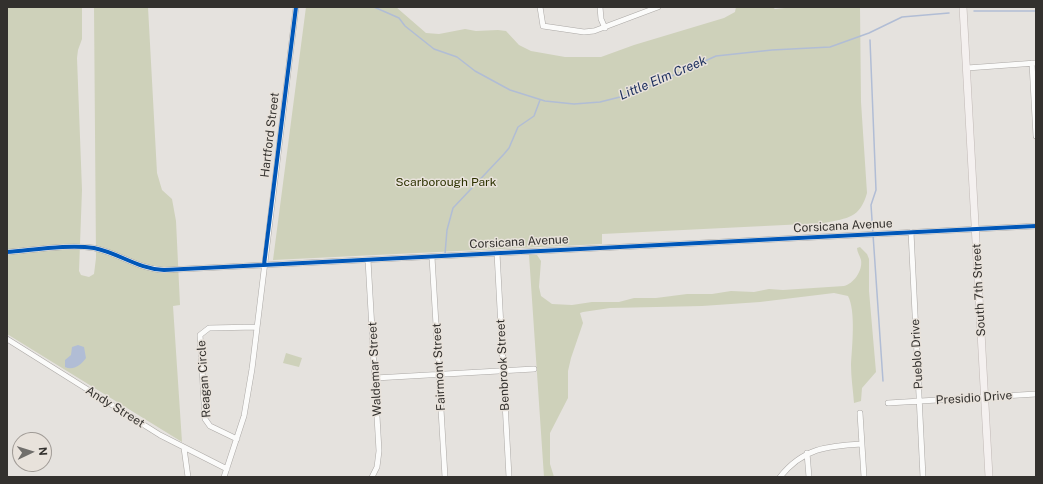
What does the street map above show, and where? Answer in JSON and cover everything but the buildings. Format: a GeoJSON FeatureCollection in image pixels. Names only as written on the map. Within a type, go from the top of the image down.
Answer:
{"type":"FeatureCollection","features":[{"type":"Feature","properties":{"kind":"main road","name":"South 7th Street"},"geometry":{"type":"LineString","coordinates":[[963,7],[990,477]]}},
{"type":"Feature","properties":{"kind":"street","name":"Hartford Street"},"geometry":{"type":"LineString","coordinates":[[224,477],[237,439],[246,405],[296,7]]}},
{"type":"Feature","properties":{"kind":"street"},"geometry":{"type":"LineString","coordinates":[[540,7],[543,26],[584,32],[605,28],[658,7]]}},
{"type":"Feature","properties":{"kind":"street"},"geometry":{"type":"LineString","coordinates":[[600,7],[601,19],[605,28]]}},
{"type":"Feature","properties":{"kind":"street"},"geometry":{"type":"LineString","coordinates":[[967,68],[1034,63],[1036,136]]}},
{"type":"Feature","properties":{"kind":"street","name":"Corsicana Avenue"},"geometry":{"type":"LineString","coordinates":[[7,252],[93,248],[113,254],[133,264],[154,270],[1036,226]]}},
{"type":"Feature","properties":{"kind":"street","name":"Pueblo Drive"},"geometry":{"type":"LineString","coordinates":[[911,232],[923,477]]}},
{"type":"Feature","properties":{"kind":"street","name":"Benbrook Street"},"geometry":{"type":"LineString","coordinates":[[496,253],[509,477]]}},
{"type":"Feature","properties":{"kind":"street","name":"Fairmont Street"},"geometry":{"type":"LineString","coordinates":[[432,257],[445,477]]}},
{"type":"Feature","properties":{"kind":"street","name":"Waldemar Street"},"geometry":{"type":"LineString","coordinates":[[368,260],[376,378],[379,451],[377,467],[373,477]]}},
{"type":"Feature","properties":{"kind":"street","name":"Reagan Circle"},"geometry":{"type":"LineString","coordinates":[[237,439],[210,426],[205,419],[200,335],[209,328],[257,327]]}},
{"type":"Feature","properties":{"kind":"street","name":"Andy Street"},"geometry":{"type":"LineString","coordinates":[[7,340],[184,448],[227,469]]}},
{"type":"Feature","properties":{"kind":"street"},"geometry":{"type":"LineString","coordinates":[[376,378],[534,369]]}},
{"type":"Feature","properties":{"kind":"street","name":"Presidio Drive"},"geometry":{"type":"LineString","coordinates":[[888,403],[1036,394]]}},
{"type":"Feature","properties":{"kind":"street"},"geometry":{"type":"LineString","coordinates":[[860,413],[864,477]]}},
{"type":"Feature","properties":{"kind":"street"},"geometry":{"type":"LineString","coordinates":[[780,477],[798,458],[807,453],[834,446],[862,444]]}},
{"type":"Feature","properties":{"kind":"street"},"geometry":{"type":"LineString","coordinates":[[184,448],[188,477]]}},
{"type":"Feature","properties":{"kind":"street"},"geometry":{"type":"LineString","coordinates":[[807,453],[810,477]]}},
{"type":"Feature","properties":{"kind":"green space"},"geometry":{"type":"Polygon","coordinates":[[[7,7],[82,7],[82,39],[77,58],[82,190],[79,271],[81,275],[89,277],[94,274],[96,258],[94,7],[148,7],[157,173],[162,190],[172,199],[176,221],[180,305],[173,306],[182,442],[7,334],[7,7]]]}},
{"type":"Feature","properties":{"kind":"green space","name":"Scarborough Park"},"geometry":{"type":"Polygon","coordinates":[[[306,7],[396,7],[426,33],[439,34],[465,29],[476,31],[506,31],[519,45],[531,51],[565,57],[601,57],[634,45],[724,18],[735,12],[736,7],[772,7],[775,9],[795,7],[860,7],[861,102],[867,193],[861,208],[852,216],[825,223],[602,234],[602,244],[273,260],[306,7]]]}},
{"type":"Feature","properties":{"kind":"green space"},"geometry":{"type":"Polygon","coordinates":[[[860,247],[867,254],[869,259],[869,291],[876,372],[862,388],[861,401],[854,403],[851,365],[853,320],[848,296],[834,293],[760,302],[702,306],[610,308],[583,312],[580,313],[583,323],[568,371],[568,398],[550,433],[550,464],[554,477],[544,477],[529,255],[537,255],[541,261],[539,287],[541,296],[552,304],[572,305],[592,302],[619,302],[634,298],[656,298],[687,294],[712,294],[731,291],[754,292],[769,289],[783,290],[844,286],[851,283],[859,273],[861,260],[857,248],[860,247]]]}},
{"type":"Feature","properties":{"kind":"green space"},"geometry":{"type":"Polygon","coordinates":[[[286,353],[302,358],[299,367],[283,363],[286,353]]]}},
{"type":"Feature","properties":{"kind":"water"},"geometry":{"type":"Polygon","coordinates":[[[78,345],[84,347],[86,358],[77,367],[65,367],[65,360],[71,355],[72,347],[78,345]]]}},
{"type":"Feature","properties":{"kind":"waterway","name":"Little Elm Creek"},"geometry":{"type":"LineString","coordinates":[[374,7],[399,18],[405,26],[434,49],[457,57],[475,71],[510,90],[545,101],[574,104],[600,102],[632,94],[716,56],[772,50],[830,47],[869,33],[902,17],[949,13]]}},
{"type":"Feature","properties":{"kind":"waterway","name":"Little Elm Creek"},"geometry":{"type":"LineString","coordinates":[[974,11],[1036,11]]}},
{"type":"Feature","properties":{"kind":"waterway"},"geometry":{"type":"LineString","coordinates":[[870,40],[876,190],[871,205],[883,381]]}},
{"type":"Feature","properties":{"kind":"waterway"},"geometry":{"type":"LineString","coordinates":[[445,254],[447,230],[453,208],[509,148],[518,127],[534,116],[540,100]]}},
{"type":"Feature","properties":{"kind":"cycle path"},"geometry":{"type":"LineString","coordinates":[[264,265],[296,7]]}},
{"type":"Feature","properties":{"kind":"cycle path"},"geometry":{"type":"LineString","coordinates":[[7,252],[62,247],[94,248],[112,253],[146,267],[164,270],[1036,226]]}}]}
